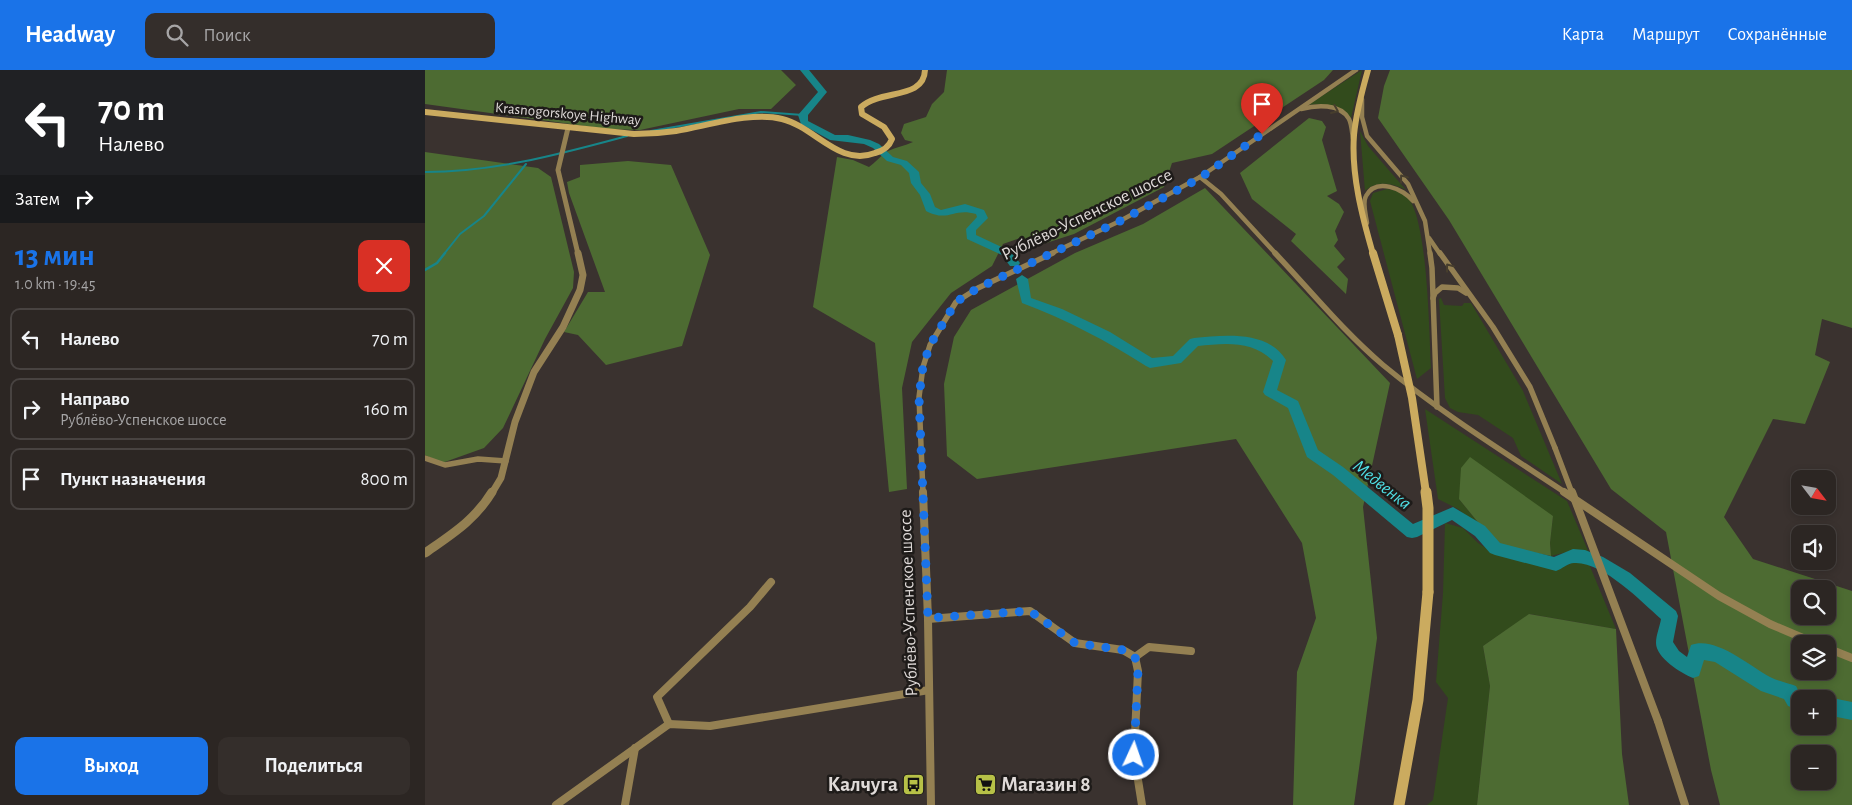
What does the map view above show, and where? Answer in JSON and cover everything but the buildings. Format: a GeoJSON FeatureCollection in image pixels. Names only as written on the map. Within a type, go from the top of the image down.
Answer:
{"type":"FeatureCollection","features":[{"type":"Feature","properties":{"kind":"main road","name":"Krasnogorskoye Highway"},"geometry":{"type":"LineString","coordinates":[[425,112],[616,133],[663,133],[750,119],[777,118],[791,122],[846,154],[863,158],[874,155],[887,147],[891,143],[891,136],[884,126],[863,114],[861,107],[874,98],[915,88],[923,82],[925,70]]}},
{"type":"Feature","properties":{"kind":"main road"},"geometry":{"type":"LineString","coordinates":[[1368,70],[1354,143],[1358,185],[1367,229],[1398,334],[1412,398],[1428,508],[1428,592],[1418,700],[1399,805]]}},
{"type":"Feature","properties":{"kind":"street","name":"Рублёво-Успенское шоссе"},"geometry":{"type":"LineString","coordinates":[[931,805],[928,618],[919,397],[923,366],[930,345],[939,329],[956,302],[978,288],[1120,221],[1200,178],[1356,70]]}},
{"type":"Feature","properties":{"kind":"street"},"geometry":{"type":"LineString","coordinates":[[1362,96],[1362,117],[1367,136],[1408,184],[1421,209],[1425,222],[1433,299],[1437,407]]}},
{"type":"Feature","properties":{"kind":"street"},"geometry":{"type":"LineString","coordinates":[[1295,111],[1316,106],[1325,106],[1340,111],[1349,120],[1354,143]]}},
{"type":"Feature","properties":{"kind":"street"},"geometry":{"type":"LineString","coordinates":[[425,553],[461,528],[481,510],[501,478],[515,422],[534,372],[563,327],[580,290],[583,275],[557,170],[564,151],[567,128]]}},
{"type":"Feature","properties":{"kind":"street"},"geometry":{"type":"LineString","coordinates":[[1200,178],[1221,194],[1348,332],[1382,364],[1437,407],[1719,596],[1770,624],[1796,635]]}},
{"type":"Feature","properties":{"kind":"street"},"geometry":{"type":"LineString","coordinates":[[1367,229],[1366,196],[1371,190],[1379,187],[1393,188],[1407,194],[1425,222]]}},
{"type":"Feature","properties":{"kind":"street"},"geometry":{"type":"LineString","coordinates":[[1428,237],[1471,296],[1530,387],[1555,448],[1658,721],[1685,805]]}},
{"type":"Feature","properties":{"kind":"street"},"geometry":{"type":"LineString","coordinates":[[1433,299],[1438,290],[1447,287],[1459,288],[1471,296]]}},
{"type":"Feature","properties":{"kind":"street"},"geometry":{"type":"LineString","coordinates":[[425,458],[439,466],[450,466],[475,460],[506,461]]}},
{"type":"Feature","properties":{"kind":"street"},"geometry":{"type":"LineString","coordinates":[[669,724],[657,696],[750,607],[771,582]]}},
{"type":"Feature","properties":{"kind":"street"},"geometry":{"type":"LineString","coordinates":[[928,618],[1030,611],[1075,643],[1123,650],[1135,657],[1138,671],[1134,755],[1142,805]]}},
{"type":"Feature","properties":{"kind":"street"},"geometry":{"type":"LineString","coordinates":[[1135,657],[1149,647],[1191,651]]}},
{"type":"Feature","properties":{"kind":"street"},"geometry":{"type":"LineString","coordinates":[[1836,652],[1852,658]]}},
{"type":"Feature","properties":{"kind":"street"},"geometry":{"type":"LineString","coordinates":[[556,805],[669,724],[710,726],[929,690]]}},
{"type":"Feature","properties":{"kind":"street"},"geometry":{"type":"LineString","coordinates":[[625,805],[635,748]]}},
{"type":"Feature","properties":{"kind":"green space"},"geometry":{"type":"Polygon","coordinates":[[[425,70],[781,70],[796,85],[771,109],[739,109],[640,130],[607,129],[425,104],[425,70]]]}},
{"type":"Feature","properties":{"kind":"green space"},"geometry":{"type":"Polygon","coordinates":[[[947,70],[1333,70],[1324,80],[1212,154],[1172,163],[1164,187],[1074,234],[1040,245],[1020,238],[1003,244],[992,266],[951,293],[912,342],[902,388],[907,489],[889,492],[875,343],[813,307],[837,157],[853,160],[869,167],[888,151],[913,142],[905,140],[901,133],[904,124],[926,117],[932,104],[944,92],[947,70]]]}},
{"type":"Feature","properties":{"kind":"green space"},"geometry":{"type":"Polygon","coordinates":[[[1362,70],[1351,118],[1342,110],[1331,106],[1320,104],[1308,105],[1362,70]]]}},
{"type":"Feature","properties":{"kind":"green space"},"geometry":{"type":"Polygon","coordinates":[[[1390,70],[1852,70],[1852,328],[1822,319],[1815,355],[1830,362],[1805,424],[1773,419],[1724,517],[1753,559],[1818,580],[1791,580],[1791,625],[1836,625],[1836,586],[1852,591],[1852,805],[1720,805],[1711,770],[1666,532],[1611,489],[1449,220],[1378,118],[1384,86],[1390,70]]]}},
{"type":"Feature","properties":{"kind":"green space"},"geometry":{"type":"Polygon","coordinates":[[[1309,118],[1322,121],[1326,127],[1322,140],[1337,191],[1327,196],[1339,204],[1344,212],[1335,231],[1338,240],[1334,246],[1345,259],[1337,267],[1348,279],[1346,294],[1291,241],[1296,234],[1252,199],[1240,173],[1309,118]]]}},
{"type":"Feature","properties":{"kind":"green space"},"geometry":{"type":"Polygon","coordinates":[[[1360,131],[1368,146],[1406,190],[1396,186],[1379,184],[1365,191],[1360,131]]]}},
{"type":"Feature","properties":{"kind":"green space"},"geometry":{"type":"Polygon","coordinates":[[[425,152],[538,168],[551,177],[574,272],[573,288],[545,339],[503,428],[484,448],[442,463],[425,455],[425,152]]]}},
{"type":"Feature","properties":{"kind":"green space"},"geometry":{"type":"Polygon","coordinates":[[[628,161],[671,165],[710,255],[682,346],[606,365],[578,335],[564,332],[588,292],[605,292],[569,193],[567,182],[580,177],[580,165],[628,161]]]}},
{"type":"Feature","properties":{"kind":"green space"},"geometry":{"type":"Polygon","coordinates":[[[1205,188],[1390,383],[1363,507],[1377,638],[1354,805],[1293,805],[1297,672],[1316,618],[1302,543],[1236,439],[977,479],[947,456],[944,384],[954,337],[971,310],[1075,253],[1143,224],[1205,188]]]}},
{"type":"Feature","properties":{"kind":"green space"},"geometry":{"type":"Polygon","coordinates":[[[1387,189],[1406,196],[1415,210],[1424,253],[1431,368],[1417,379],[1370,201],[1373,193],[1387,189]]]}},
{"type":"Feature","properties":{"kind":"green space"},"geometry":{"type":"Polygon","coordinates":[[[1441,298],[1444,305],[1462,306],[1464,303],[1471,303],[1523,391],[1562,484],[1521,456],[1513,438],[1478,415],[1458,412],[1450,408],[1445,398],[1439,299],[1441,298]]]}},
{"type":"Feature","properties":{"kind":"green space"},"geometry":{"type":"Polygon","coordinates":[[[1425,409],[1567,501],[1589,553],[1571,551],[1551,556],[1550,543],[1553,516],[1459,499],[1485,531],[1458,509],[1438,499],[1425,409]]]}},
{"type":"Feature","properties":{"kind":"green space"},"geometry":{"type":"Polygon","coordinates":[[[1470,457],[1553,516],[1550,543],[1551,556],[1502,546],[1485,531],[1459,499],[1461,468],[1470,457]]]}},
{"type":"Feature","properties":{"kind":"green space"},"geometry":{"type":"Polygon","coordinates":[[[1445,523],[1463,528],[1478,543],[1495,554],[1558,569],[1576,561],[1589,564],[1616,629],[1530,614],[1483,646],[1490,686],[1477,805],[1427,805],[1433,800],[1448,698],[1436,682],[1443,593],[1445,523]]]}},
{"type":"Feature","properties":{"kind":"green space"},"geometry":{"type":"Polygon","coordinates":[[[1529,614],[1616,629],[1622,754],[1629,805],[1477,805],[1490,686],[1483,646],[1529,614]]]}},
{"type":"Feature","properties":{"kind":"waterway","name":"Медвенка"},"geometry":{"type":"LineString","coordinates":[[804,70],[823,92],[803,115],[804,122],[833,138],[848,138],[867,142],[876,146],[890,159],[904,163],[914,172],[916,183],[925,194],[930,209],[940,214],[965,207],[980,212],[983,218],[971,229],[971,237],[1006,253],[1014,263]]}},
{"type":"Feature","properties":{"kind":"waterway"},"geometry":{"type":"LineString","coordinates":[[651,131],[761,112],[803,115]]}},
{"type":"Feature","properties":{"kind":"waterway"},"geometry":{"type":"LineString","coordinates":[[425,172],[477,169],[527,161],[627,136]]}},
{"type":"Feature","properties":{"kind":"waterway"},"geometry":{"type":"LineString","coordinates":[[444,254],[460,234],[484,216],[526,164]]}},
{"type":"Feature","properties":{"kind":"waterway"},"geometry":{"type":"LineString","coordinates":[[425,270],[437,263],[445,253]]}},
{"type":"Feature","properties":{"kind":"waterway","name":"Медвенка"},"geometry":{"type":"LineString","coordinates":[[1022,279],[1026,300],[1058,312],[1106,335],[1150,363],[1177,360],[1194,342],[1240,340],[1262,346],[1280,360],[1270,392],[1293,405],[1312,453],[1338,471],[1412,532],[1453,513],[1480,531],[1495,548],[1556,564],[1573,556],[1585,557],[1597,562],[1625,578],[1670,616],[1664,644],[1673,657],[1693,670],[1697,651],[1718,655],[1767,685],[1790,692],[1791,694]]}},
{"type":"Feature","properties":{"kind":"waterway","name":"Медвенка"},"geometry":{"type":"LineString","coordinates":[[1836,708],[1852,711]]}},
{"type":"Feature","properties":{"kind":"place","name":"Калчуга"},"geometry":{"type":"Point","coordinates":[914,784]}},
{"type":"Feature","properties":{"kind":"place","name":"Магазин 8"},"geometry":{"type":"Point","coordinates":[985,784]}},
{"type":"Feature","properties":{"kind":"route"},"geometry":{"type":"LineString","coordinates":[[1134,755],[1138,671],[1135,657],[1123,650],[1075,643],[1030,611],[928,618],[919,397],[923,366],[930,345],[956,302],[978,288],[1120,221],[1200,178],[1262,134]]}}]}
